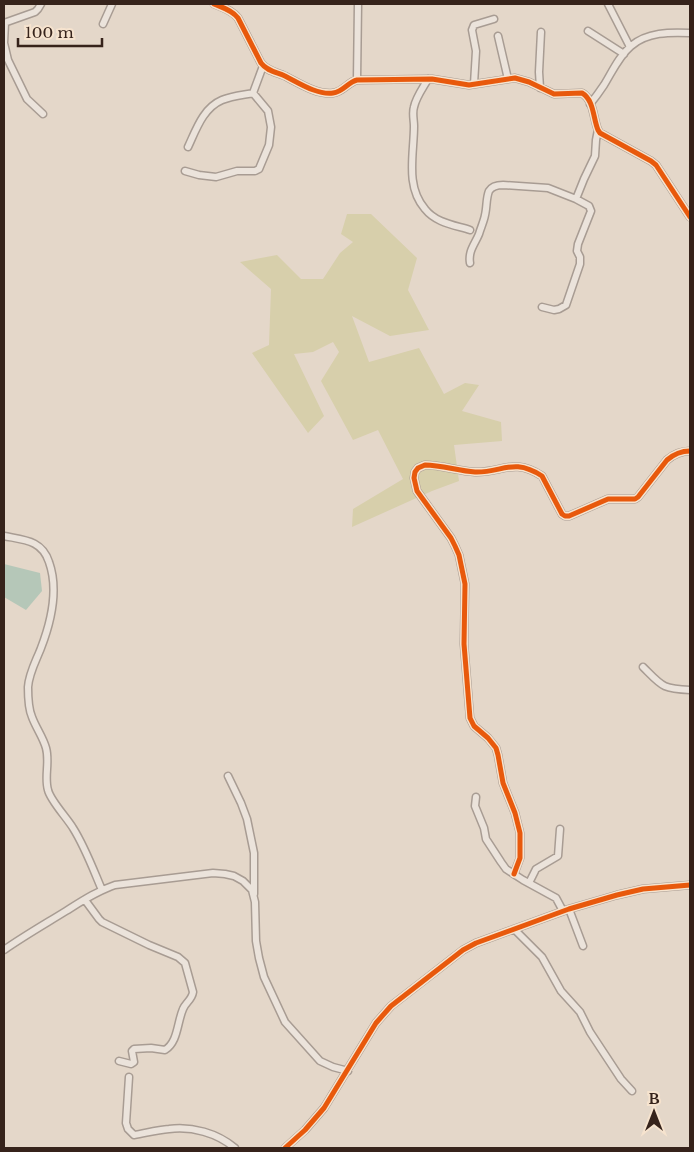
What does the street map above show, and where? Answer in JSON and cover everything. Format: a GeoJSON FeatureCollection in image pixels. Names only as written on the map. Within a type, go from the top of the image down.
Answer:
{"type":"FeatureCollection","features":[{"type":"Feature","properties":{"kind":"street"},"geometry":{"type":"LineString","coordinates":[[41,4],[35,12],[4,23],[4,43],[8,60],[27,98],[43,114]]}},
{"type":"Feature","properties":{"kind":"street"},"geometry":{"type":"LineString","coordinates":[[103,24],[112,4]]}},
{"type":"Feature","properties":{"kind":"street"},"geometry":{"type":"LineString","coordinates":[[214,4],[234,13],[238,18],[263,66],[303,86],[327,93],[336,93],[357,80],[428,79],[474,84],[508,79],[522,80],[554,94],[585,94],[589,99],[600,133],[656,165],[690,216]]}},
{"type":"Feature","properties":{"kind":"street"},"geometry":{"type":"LineString","coordinates":[[357,80],[358,4]]}},
{"type":"Feature","properties":{"kind":"street"},"geometry":{"type":"LineString","coordinates":[[608,4],[630,47]]}},
{"type":"Feature","properties":{"kind":"street"},"geometry":{"type":"LineString","coordinates":[[474,84],[476,51],[473,27],[494,19]]}},
{"type":"Feature","properties":{"kind":"street"},"geometry":{"type":"LineString","coordinates":[[588,31],[624,54]]}},
{"type":"Feature","properties":{"kind":"street"},"geometry":{"type":"LineString","coordinates":[[540,88],[541,32]]}},
{"type":"Feature","properties":{"kind":"street"},"geometry":{"type":"LineString","coordinates":[[590,104],[630,47],[652,35],[676,32],[690,33]]}},
{"type":"Feature","properties":{"kind":"street"},"geometry":{"type":"LineString","coordinates":[[498,36],[508,79]]}},
{"type":"Feature","properties":{"kind":"street"},"geometry":{"type":"LineString","coordinates":[[253,93],[263,66]]}},
{"type":"Feature","properties":{"kind":"street"},"geometry":{"type":"LineString","coordinates":[[428,79],[416,99],[413,109],[412,176],[417,195],[425,210],[441,222],[470,230]]}},
{"type":"Feature","properties":{"kind":"street"},"geometry":{"type":"LineString","coordinates":[[188,147],[207,111],[214,104],[221,100],[253,93]]}},
{"type":"Feature","properties":{"kind":"street"},"geometry":{"type":"LineString","coordinates":[[185,171],[216,177],[237,171],[255,171],[259,169],[270,145],[271,127],[268,111],[253,93]]}},
{"type":"Feature","properties":{"kind":"street"},"geometry":{"type":"LineString","coordinates":[[576,199],[595,156],[598,130]]}},
{"type":"Feature","properties":{"kind":"street"},"geometry":{"type":"LineString","coordinates":[[470,263],[469,258],[485,214],[488,195],[492,188],[503,185],[548,188],[589,206],[591,208],[578,244],[577,250],[580,260],[568,301],[563,308],[554,310],[542,308]]}},
{"type":"Feature","properties":{"kind":"street"},"geometry":{"type":"LineString","coordinates":[[514,874],[519,863],[520,848],[520,834],[515,813],[503,783],[496,748],[474,726],[470,718],[464,644],[465,592],[459,555],[451,538],[417,491],[414,478],[415,472],[418,468],[425,465],[476,472],[508,466],[520,467],[542,476],[562,514],[569,516],[608,499],[635,499],[672,456],[690,451]]}},
{"type":"Feature","properties":{"kind":"street"},"geometry":{"type":"LineString","coordinates":[[4,536],[31,541],[40,546],[46,553],[50,564],[53,576],[52,607],[41,649],[30,675],[28,685],[29,709],[47,751],[49,794],[75,831],[102,890]]}},
{"type":"Feature","properties":{"kind":"street"},"geometry":{"type":"LineString","coordinates":[[644,667],[663,686],[690,690]]}},
{"type":"Feature","properties":{"kind":"street"},"geometry":{"type":"LineString","coordinates":[[228,776],[247,820],[254,853],[256,941],[264,978],[285,1022],[320,1061],[332,1067],[348,1071]]}},
{"type":"Feature","properties":{"kind":"street"},"geometry":{"type":"LineString","coordinates":[[476,798],[475,806],[484,828],[486,839],[506,869],[528,884],[556,898],[566,910],[583,946]]}},
{"type":"Feature","properties":{"kind":"street"},"geometry":{"type":"LineString","coordinates":[[528,884],[536,870],[558,856],[560,829]]}},
{"type":"Feature","properties":{"kind":"street"},"geometry":{"type":"LineString","coordinates":[[4,950],[102,890],[124,884],[219,874],[234,876],[248,886],[254,895]]}},
{"type":"Feature","properties":{"kind":"street"},"geometry":{"type":"LineString","coordinates":[[285,1148],[316,1119],[384,1013],[463,950],[566,910],[631,892],[690,885]]}},
{"type":"Feature","properties":{"kind":"street"},"geometry":{"type":"LineString","coordinates":[[85,900],[102,922],[182,960],[185,963],[194,992],[183,1010],[170,1047],[164,1050],[151,1048],[134,1049],[132,1051],[134,1062],[131,1064],[119,1061]]}},
{"type":"Feature","properties":{"kind":"street"},"geometry":{"type":"LineString","coordinates":[[514,929],[542,957],[561,991],[580,1012],[590,1032],[632,1091]]}},
{"type":"Feature","properties":{"kind":"street"},"geometry":{"type":"LineString","coordinates":[[130,1077],[126,1123],[128,1129],[134,1134],[169,1129],[192,1129],[211,1134],[235,1148]]}},
{"type":"Feature","properties":{"kind":"shaded area"},"geometry":{"type":"Polygon","coordinates":[[[347,214],[371,214],[417,258],[408,290],[429,330],[390,336],[352,316],[369,362],[419,348],[444,394],[465,383],[479,385],[462,411],[501,422],[502,441],[454,445],[459,481],[352,527],[353,509],[403,479],[378,430],[353,440],[321,381],[339,352],[333,342],[313,352],[294,354],[324,416],[308,433],[252,353],[269,345],[271,289],[240,262],[277,255],[301,279],[323,279],[340,253],[353,242],[341,234],[347,214]]]}},
{"type":"Feature","properties":{"kind":"shaded area"},"geometry":{"type":"Polygon","coordinates":[[[4,564],[40,573],[42,591],[26,610],[4,597],[4,564]]]}},
{"type":"Feature","properties":{"kind":"cycle path"},"geometry":{"type":"LineString","coordinates":[[214,4],[236,15],[263,66],[308,88],[321,92],[337,92],[357,80],[432,79],[469,85],[515,78],[529,82],[554,94],[582,93],[589,100],[600,133],[656,165],[690,217]]}},
{"type":"Feature","properties":{"kind":"cycle path"},"geometry":{"type":"LineString","coordinates":[[514,874],[520,858],[520,833],[515,813],[503,783],[496,748],[474,726],[470,718],[464,644],[465,584],[459,555],[451,538],[417,491],[414,478],[415,472],[418,468],[425,465],[475,472],[508,467],[532,470],[542,476],[562,514],[569,516],[608,499],[635,499],[667,460],[678,453],[690,451]]}},
{"type":"Feature","properties":{"kind":"cycle path"},"geometry":{"type":"LineString","coordinates":[[285,1148],[305,1130],[324,1108],[376,1023],[391,1006],[463,950],[476,943],[569,909],[617,895],[643,889],[690,885]]}}]}
